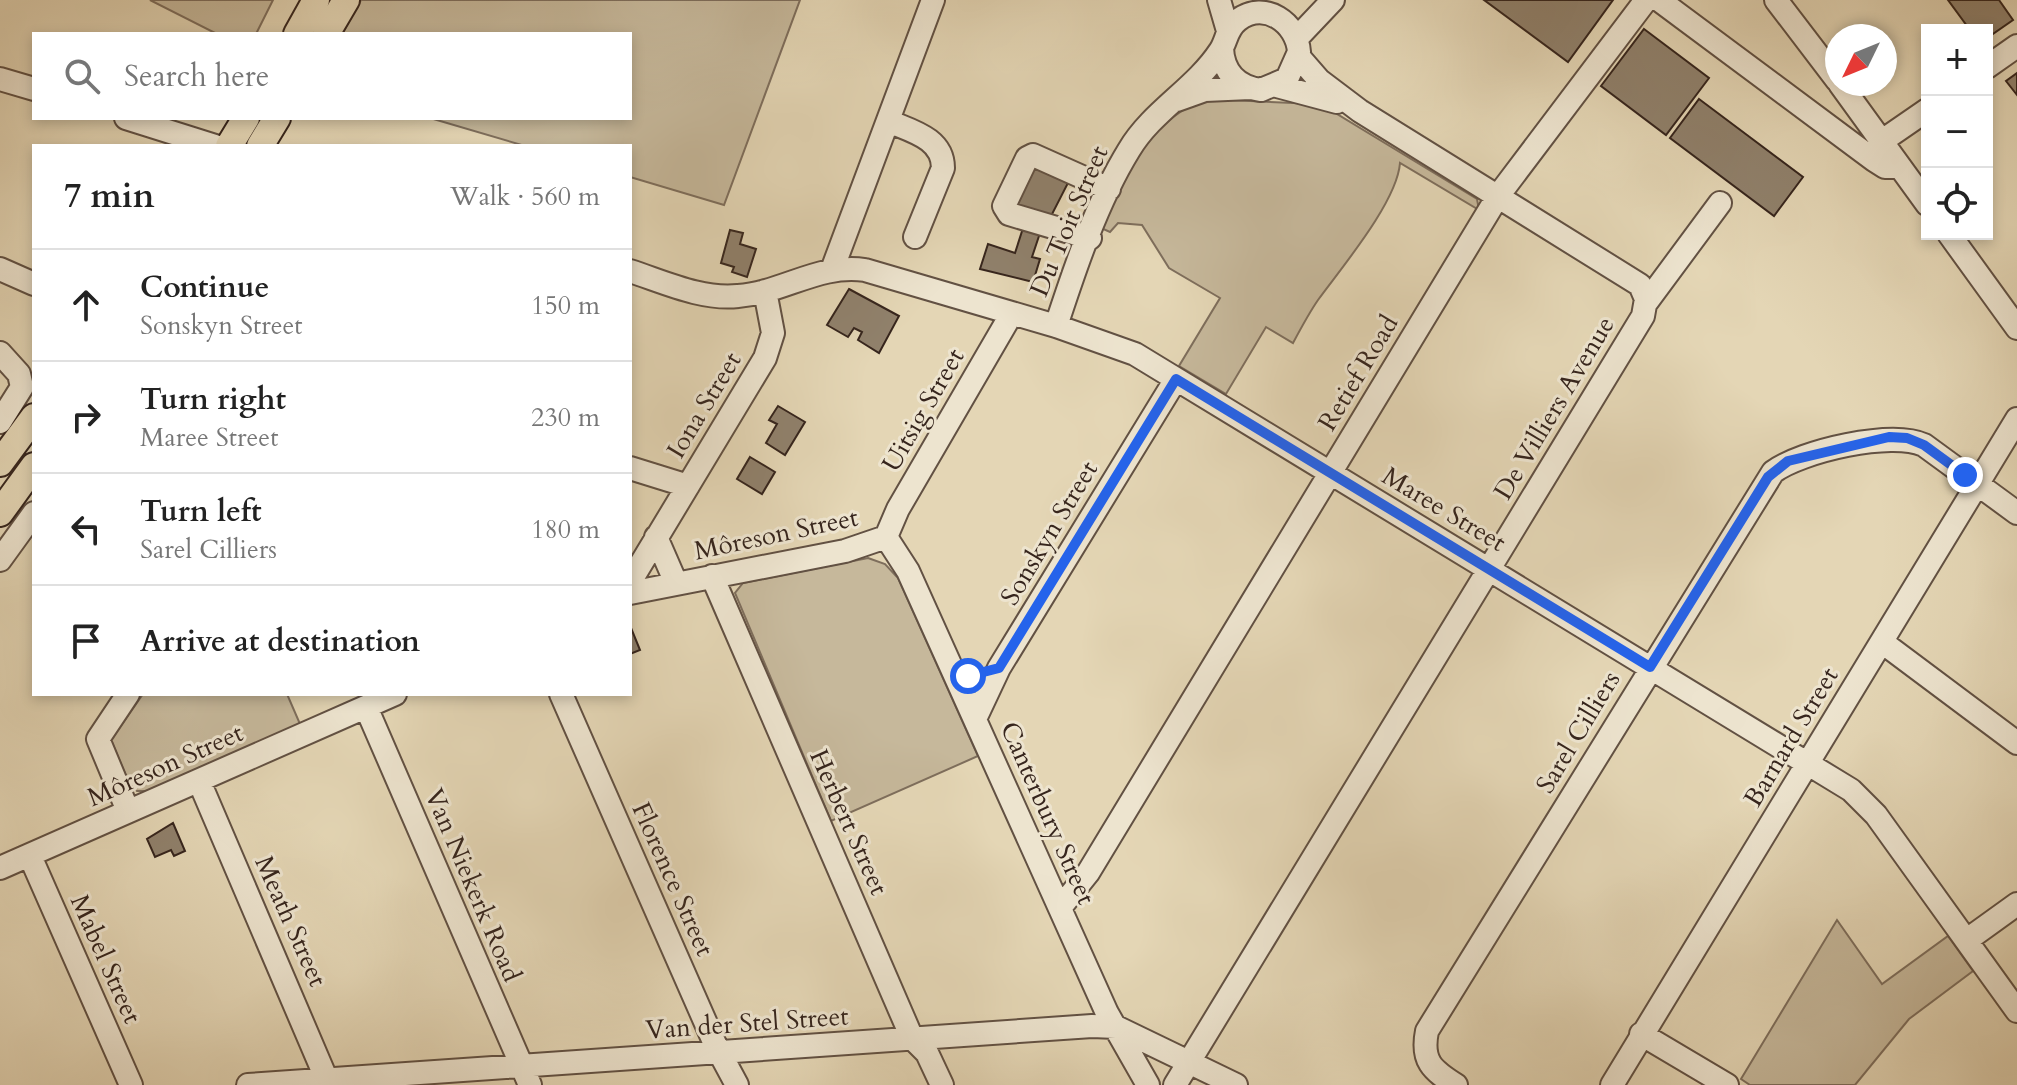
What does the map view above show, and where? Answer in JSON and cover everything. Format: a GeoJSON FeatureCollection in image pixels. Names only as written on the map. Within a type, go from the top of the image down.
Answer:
{"type":"FeatureCollection","features":[{"type":"Feature","properties":{"kind":"main road"},"geometry":{"type":"LineString","coordinates":[[298,32],[316,0]]}},
{"type":"Feature","properties":{"kind":"main road"},"geometry":{"type":"LineString","coordinates":[[327,32],[346,0]]}},
{"type":"Feature","properties":{"kind":"main road"},"geometry":{"type":"LineString","coordinates":[[230,144],[245,120]]}},
{"type":"Feature","properties":{"kind":"main road"},"geometry":{"type":"LineString","coordinates":[[261,144],[276,120]]}},
{"type":"Feature","properties":{"kind":"main road"},"geometry":{"type":"LineString","coordinates":[[0,463],[32,420]]}},
{"type":"Feature","properties":{"kind":"main road"},"geometry":{"type":"LineString","coordinates":[[0,513],[32,469]]}},
{"type":"Feature","properties":{"kind":"street"},"geometry":{"type":"LineString","coordinates":[[832,270],[933,0]]}},
{"type":"Feature","properties":{"kind":"street"},"geometry":{"type":"LineString","coordinates":[[1219,0],[1229,73],[1250,88],[1277,86],[1292,74],[1298,48],[1333,0]]}},
{"type":"Feature","properties":{"kind":"street","name":"Retief Road"},"geometry":{"type":"LineString","coordinates":[[1060,908],[1088,873],[1498,196],[1646,0]]}},
{"type":"Feature","properties":{"kind":"street"},"geometry":{"type":"LineString","coordinates":[[1659,0],[1874,160],[1885,167],[1900,167]]}},
{"type":"Feature","properties":{"kind":"street"},"geometry":{"type":"LineString","coordinates":[[1776,0],[1825,65]]}},
{"type":"Feature","properties":{"kind":"street"},"geometry":{"type":"LineString","coordinates":[[1225,40],[1241,18],[1266,7],[1285,22],[1298,48]]}},
{"type":"Feature","properties":{"kind":"street","name":"Du Toit Street"},"geometry":{"type":"LineString","coordinates":[[1056,326],[1109,189],[1136,140],[1225,40]]}},
{"type":"Feature","properties":{"kind":"street"},"geometry":{"type":"LineString","coordinates":[[1993,63],[2017,46]]}},
{"type":"Feature","properties":{"kind":"street","name":"De Villiers Avenue"},"geometry":{"type":"LineString","coordinates":[[1175,1085],[1643,316],[1646,303],[1640,285],[1360,111],[1319,80],[1298,48]]}},
{"type":"Feature","properties":{"kind":"street"},"geometry":{"type":"LineString","coordinates":[[0,79],[32,88]]}},
{"type":"Feature","properties":{"kind":"street","name":"De Villiers Avenue"},"geometry":{"type":"LineString","coordinates":[[1277,86],[1310,93],[1360,111]]}},
{"type":"Feature","properties":{"kind":"street","name":"Du Toit Street"},"geometry":{"type":"LineString","coordinates":[[1169,104],[1205,90],[1250,88]]}},
{"type":"Feature","properties":{"kind":"street"},"geometry":{"type":"LineString","coordinates":[[1848,96],[1921,196]]}},
{"type":"Feature","properties":{"kind":"street"},"geometry":{"type":"LineString","coordinates":[[1882,141],[1921,114]]}},
{"type":"Feature","properties":{"kind":"street"},"geometry":{"type":"LineString","coordinates":[[132,120],[209,144]]}},
{"type":"Feature","properties":{"kind":"street"},"geometry":{"type":"LineString","coordinates":[[888,121],[927,138],[942,158],[943,168],[915,237]]}},
{"type":"Feature","properties":{"kind":"street"},"geometry":{"type":"LineString","coordinates":[[1090,238],[1009,214],[1004,206],[1027,158],[1033,155],[1109,189]]}},
{"type":"Feature","properties":{"kind":"street"},"geometry":{"type":"LineString","coordinates":[[1646,303],[1720,203]]}},
{"type":"Feature","properties":{"kind":"street"},"geometry":{"type":"LineString","coordinates":[[1953,240],[2017,328]]}},
{"type":"Feature","properties":{"kind":"street","name":"Maree Street"},"geometry":{"type":"LineString","coordinates":[[632,272],[704,294],[727,297],[765,291],[832,270],[875,272],[1056,326],[1135,354],[1807,763],[1868,806],[2017,1011]]}},
{"type":"Feature","properties":{"kind":"street"},"geometry":{"type":"LineString","coordinates":[[2,275],[32,283]]}},
{"type":"Feature","properties":{"kind":"street","name":"Iona Street"},"geometry":{"type":"LineString","coordinates":[[632,579],[768,351],[773,327],[765,291]]}},
{"type":"Feature","properties":{"kind":"street","name":"Uitsig Street"},"geometry":{"type":"LineString","coordinates":[[886,537],[898,509],[1012,313]]}},
{"type":"Feature","properties":{"kind":"street"},"geometry":{"type":"LineString","coordinates":[[0,353],[19,374],[22,387],[0,422]]}},
{"type":"Feature","properties":{"kind":"street","name":"Sonskyn Street"},"geometry":{"type":"LineString","coordinates":[[975,719],[999,668],[1176,379]]}},
{"type":"Feature","properties":{"kind":"street","name":"Barnard Street"},"geometry":{"type":"LineString","coordinates":[[1612,1085],[2017,419]]}},
{"type":"Feature","properties":{"kind":"street","name":"Sarel Cilliers"},"geometry":{"type":"LineString","coordinates":[[1456,1085],[1435,1072],[1427,1062],[1424,1049],[1427,1031],[1768,477],[1788,461],[1889,437],[1907,438],[1924,445],[2017,513]]}},
{"type":"Feature","properties":{"kind":"street"},"geometry":{"type":"LineString","coordinates":[[632,469],[688,486]]}},
{"type":"Feature","properties":{"kind":"street"},"geometry":{"type":"LineString","coordinates":[[0,560],[32,516]]}},
{"type":"Feature","properties":{"kind":"street"},"geometry":{"type":"LineString","coordinates":[[656,537],[676,583]]}},
{"type":"Feature","properties":{"kind":"street","name":"Môreson Street"},"geometry":{"type":"LineString","coordinates":[[632,593],[845,551],[886,537]]}},
{"type":"Feature","properties":{"kind":"street","name":"Canterbury Street"},"geometry":{"type":"LineString","coordinates":[[886,537],[908,571],[1060,908],[1116,1027],[1148,1085]]}},
{"type":"Feature","properties":{"kind":"street","name":"Herbert Street"},"geometry":{"type":"LineString","coordinates":[[712,576],[912,1038],[927,1053],[942,1085]]}},
{"type":"Feature","properties":{"kind":"street"},"geometry":{"type":"LineString","coordinates":[[1882,642],[2017,743]]}},
{"type":"Feature","properties":{"kind":"street"},"geometry":{"type":"LineString","coordinates":[[959,684],[981,685],[999,668]]}},
{"type":"Feature","properties":{"kind":"street"},"geometry":{"type":"LineString","coordinates":[[127,696],[98,739],[128,811]]}},
{"type":"Feature","properties":{"kind":"street","name":"Môreson Street"},"geometry":{"type":"LineString","coordinates":[[0,868],[391,696]]}},
{"type":"Feature","properties":{"kind":"street","name":"Florence Street"},"geometry":{"type":"LineString","coordinates":[[562,696],[737,1085]]}},
{"type":"Feature","properties":{"kind":"street","name":"Van Niekerk Road"},"geometry":{"type":"LineString","coordinates":[[366,707],[526,1076]]}},
{"type":"Feature","properties":{"kind":"street","name":"Meath Street"},"geometry":{"type":"LineString","coordinates":[[199,781],[329,1082]]}},
{"type":"Feature","properties":{"kind":"street","name":"Mabel Street"},"geometry":{"type":"LineString","coordinates":[[30,856],[131,1085]]}},
{"type":"Feature","properties":{"kind":"street"},"geometry":{"type":"LineString","coordinates":[[1967,940],[2017,904]]}},
{"type":"Feature","properties":{"kind":"street","name":"Van der Stel Street"},"geometry":{"type":"LineString","coordinates":[[248,1085],[526,1076],[721,1054],[912,1038],[1116,1027],[1236,1085]]}},
{"type":"Feature","properties":{"kind":"street"},"geometry":{"type":"LineString","coordinates":[[1641,1034],[1727,1085]]}},
{"type":"Feature","properties":{"kind":"shaded area"},"geometry":{"type":"Polygon","coordinates":[[[150,0],[273,0],[257,32],[213,32],[150,0]]]}},
{"type":"Feature","properties":{"kind":"shaded area"},"geometry":{"type":"Polygon","coordinates":[[[361,0],[800,0],[724,205],[632,178],[632,144],[518,144],[437,120],[632,120],[632,32],[343,32],[361,0]]]}},
{"type":"Feature","properties":{"kind":"shaded area"},"geometry":{"type":"Polygon","coordinates":[[[1207,99],[1316,104],[1327,108],[1477,199],[1479,210],[1400,163],[1397,179],[1379,215],[1318,300],[1293,343],[1266,327],[1226,394],[1179,366],[1220,298],[1169,268],[1142,225],[1118,223],[1110,232],[1101,228],[1119,189],[1154,135],[1187,108],[1207,99]]]}},
{"type":"Feature","properties":{"kind":"shaded area"},"geometry":{"type":"Polygon","coordinates":[[[868,558],[885,564],[898,578],[978,756],[831,821],[735,593],[743,583],[868,558]]]}},
{"type":"Feature","properties":{"kind":"shaded area"},"geometry":{"type":"Polygon","coordinates":[[[142,696],[288,696],[300,724],[147,791],[137,791],[129,783],[111,740],[142,696]]]}},
{"type":"Feature","properties":{"kind":"shaded area"},"geometry":{"type":"Polygon","coordinates":[[[1837,920],[1882,984],[1948,936],[1973,971],[1909,1019],[1855,1085],[1750,1085],[1741,1079],[1837,920]]]}},
{"type":"Feature","properties":{"kind":"building"},"geometry":{"type":"Polygon","coordinates":[[[1484,0],[1613,0],[1568,62],[1484,0]]]}},
{"type":"Feature","properties":{"kind":"building"},"geometry":{"type":"Polygon","coordinates":[[[1948,0],[1999,0],[2013,20],[1993,34],[1993,24],[1966,24],[1948,0]]]}},
{"type":"Feature","properties":{"kind":"building"},"geometry":{"type":"Polygon","coordinates":[[[1644,29],[1709,78],[1666,135],[1601,86],[1644,29]]]}},
{"type":"Feature","properties":{"kind":"building"},"geometry":{"type":"Polygon","coordinates":[[[2017,73],[2017,95],[2006,81],[2017,73]]]}},
{"type":"Feature","properties":{"kind":"building"},"geometry":{"type":"Polygon","coordinates":[[[1699,99],[1803,177],[1774,216],[1670,138],[1699,99]]]}},
{"type":"Feature","properties":{"kind":"building"},"geometry":{"type":"Polygon","coordinates":[[[1033,160],[1070,179],[1048,222],[1010,205],[1033,160]]]}},
{"type":"Feature","properties":{"kind":"building"},"geometry":{"type":"Polygon","coordinates":[[[1024,225],[1041,230],[1032,257],[1040,259],[1033,282],[980,269],[988,244],[1015,253],[1024,225]]]}},
{"type":"Feature","properties":{"kind":"building"},"geometry":{"type":"Polygon","coordinates":[[[730,230],[743,233],[740,244],[756,249],[747,277],[732,272],[734,267],[721,263],[730,230]]]}},
{"type":"Feature","properties":{"kind":"building"},"geometry":{"type":"Polygon","coordinates":[[[849,289],[899,316],[879,353],[858,340],[862,332],[854,328],[848,337],[827,325],[849,289]]]}},
{"type":"Feature","properties":{"kind":"building"},"geometry":{"type":"Polygon","coordinates":[[[778,406],[805,422],[785,455],[766,443],[777,424],[769,420],[778,406]]]}},
{"type":"Feature","properties":{"kind":"building"},"geometry":{"type":"Polygon","coordinates":[[[750,457],[775,472],[762,494],[737,479],[750,457]]]}},
{"type":"Feature","properties":{"kind":"building"},"geometry":{"type":"Polygon","coordinates":[[[632,630],[640,650],[632,653],[632,630]]]}},
{"type":"Feature","properties":{"kind":"building"},"geometry":{"type":"Polygon","coordinates":[[[173,823],[185,851],[174,856],[171,850],[155,857],[147,839],[173,823]]]}},
{"type":"Feature","properties":{"kind":"route"},"geometry":{"type":"LineString","coordinates":[[968,676],[999,668],[1176,379],[1650,667],[1768,477],[1788,461],[1889,437],[1907,438],[1924,445],[1965,475]]}}]}
